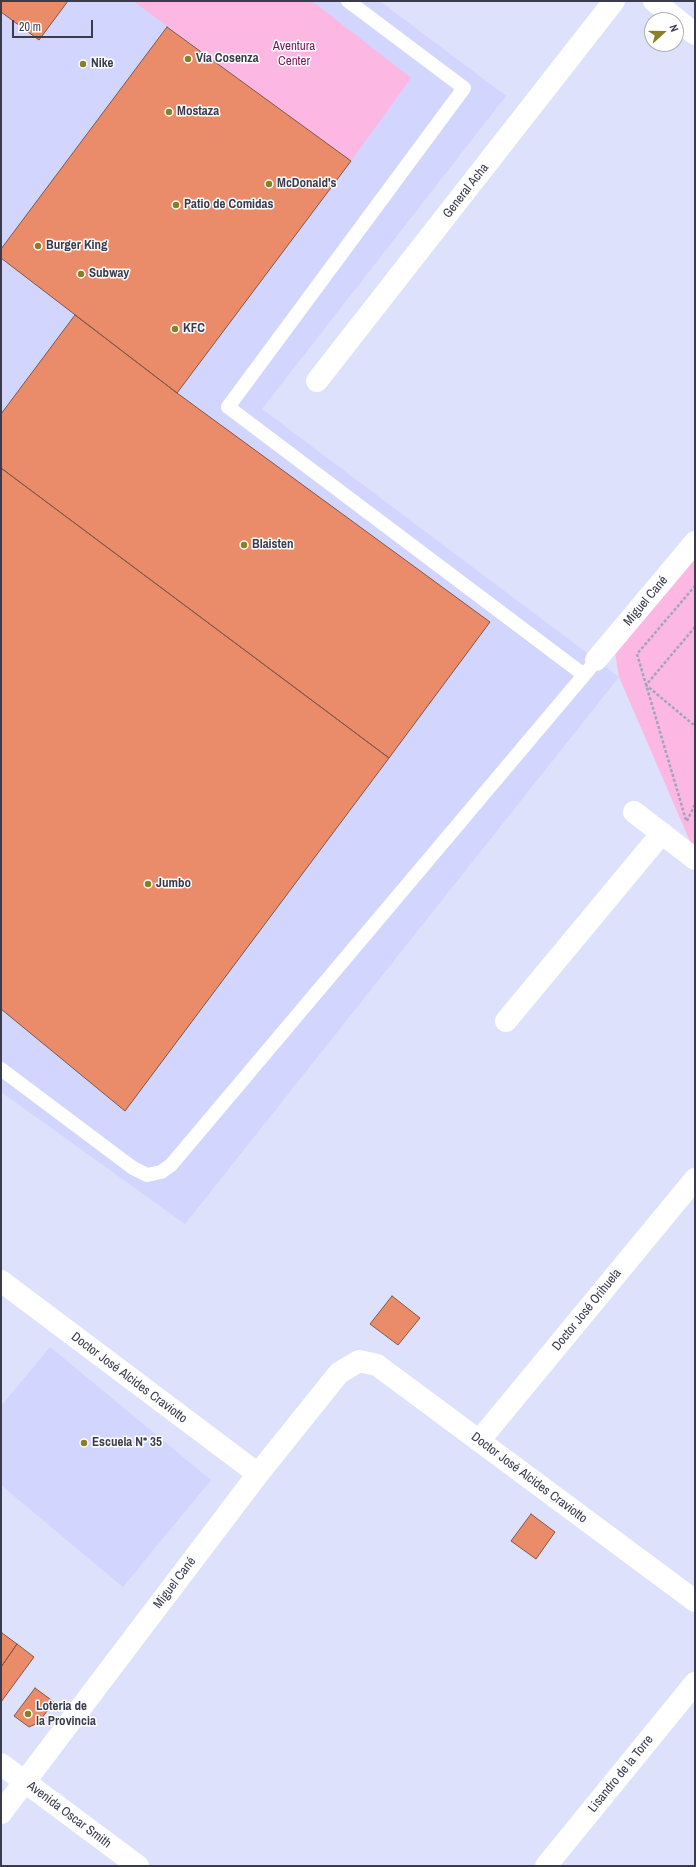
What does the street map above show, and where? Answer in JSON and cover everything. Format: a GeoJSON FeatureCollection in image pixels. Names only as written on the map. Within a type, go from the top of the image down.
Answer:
{"type":"FeatureCollection","features":[{"type":"Feature","properties":{"kind":"street","name":"General Acha"},"geometry":{"type":"LineString","coordinates":[[317,381],[614,1]]}},
{"type":"Feature","properties":{"kind":"street"},"geometry":{"type":"LineString","coordinates":[[654,1],[695,34]]}},
{"type":"Feature","properties":{"kind":"street","name":"Miguel Cané"},"geometry":{"type":"LineString","coordinates":[[590,667],[695,542]]}},
{"type":"Feature","properties":{"kind":"street"},"geometry":{"type":"LineString","coordinates":[[634,812],[695,859]]}},
{"type":"Feature","properties":{"kind":"street"},"geometry":{"type":"LineString","coordinates":[[506,1021],[662,833]]}},
{"type":"Feature","properties":{"kind":"street","name":"Doctor José Orihuela"},"geometry":{"type":"LineString","coordinates":[[479,1441],[695,1179]]}},
{"type":"Feature","properties":{"kind":"street","name":"Doctor José Alcides Craviotto"},"geometry":{"type":"LineString","coordinates":[[1,1281],[258,1474]]}},
{"type":"Feature","properties":{"kind":"street","name":"Miguel Cané"},"geometry":{"type":"LineString","coordinates":[[1,1813],[258,1474],[339,1373],[359,1361]]}},
{"type":"Feature","properties":{"kind":"street","name":"Doctor José Alcides Craviotto"},"geometry":{"type":"LineString","coordinates":[[359,1361],[377,1365],[695,1601]]}},
{"type":"Feature","properties":{"kind":"street","name":"Lisandro de la Torre"},"geometry":{"type":"LineString","coordinates":[[546,1866],[695,1682]]}},
{"type":"Feature","properties":{"kind":"street","name":"Avenida Oscar Smith"},"geometry":{"type":"LineString","coordinates":[[1,1764],[138,1866]]}},
{"type":"Feature","properties":{"kind":"lane"},"geometry":{"type":"LineString","coordinates":[[1,1069],[133,1168],[147,1174],[161,1172],[171,1165],[590,667],[228,407],[464,88],[348,1]]}},
{"type":"Feature","properties":{"kind":"path"},"geometry":{"type":"LineString","coordinates":[[689,828],[637,654],[695,586]]}},
{"type":"Feature","properties":{"kind":"path"},"geometry":{"type":"LineString","coordinates":[[646,685],[695,628]]}},
{"type":"Feature","properties":{"kind":"path"},"geometry":{"type":"LineString","coordinates":[[646,685],[695,726]]}},
{"type":"Feature","properties":{"kind":"path"},"geometry":{"type":"LineString","coordinates":[[686,821],[695,804]]}},
{"type":"Feature","properties":{"kind":"shaded area"},"geometry":{"type":"Polygon","coordinates":[[[1,1],[380,1],[506,96],[262,409],[619,677],[185,1224],[1,1092],[1,1]]]}},
{"type":"Feature","properties":{"kind":"shaded area","name":"Escuela N* 35"},"geometry":{"type":"Polygon","coordinates":[[[50,1347],[211,1480],[123,1587],[1,1485],[1,1406],[50,1347]]]}},
{"type":"Feature","properties":{"kind":"green space","name":"Aventura Center"},"geometry":{"type":"Polygon","coordinates":[[[133,1],[312,1],[411,78],[351,161],[133,1]]]}},
{"type":"Feature","properties":{"kind":"green space"},"geometry":{"type":"Polygon","coordinates":[[[695,542],[695,853],[619,677],[613,640],[695,542]]]}},
{"type":"Feature","properties":{"kind":"building"},"geometry":{"type":"Polygon","coordinates":[[[1,1],[68,1],[39,40],[1,12],[1,1]]]}},
{"type":"Feature","properties":{"kind":"building","name":"Patio de Comidas"},"geometry":{"type":"Polygon","coordinates":[[[167,27],[351,161],[177,393],[1,258],[1,249],[167,27]]]}},
{"type":"Feature","properties":{"kind":"building","name":"Blaisten"},"geometry":{"type":"Polygon","coordinates":[[[75,315],[177,393],[490,622],[389,758],[1,468],[1,414],[75,315]]]}},
{"type":"Feature","properties":{"kind":"building","name":"Jumbo"},"geometry":{"type":"Polygon","coordinates":[[[1,468],[389,758],[125,1111],[1,1009],[1,468]]]}},
{"type":"Feature","properties":{"kind":"building"},"geometry":{"type":"Polygon","coordinates":[[[392,1296],[420,1318],[398,1345],[370,1324],[392,1296]]]}},
{"type":"Feature","properties":{"kind":"building"},"geometry":{"type":"Polygon","coordinates":[[[531,1514],[555,1532],[536,1559],[511,1541],[531,1514]]]}},
{"type":"Feature","properties":{"kind":"building"},"geometry":{"type":"Polygon","coordinates":[[[2,1633],[17,1644],[1,1667],[1,1635],[2,1633]]]}},
{"type":"Feature","properties":{"kind":"building"},"geometry":{"type":"Polygon","coordinates":[[[17,1644],[34,1657],[1,1702],[1,1667],[17,1644]]]}},
{"type":"Feature","properties":{"kind":"building"},"geometry":{"type":"Polygon","coordinates":[[[35,1688],[54,1702],[38,1723],[29,1727],[14,1716],[35,1688]]]}},
{"type":"Feature","properties":{"kind":"place","name":"Vía Cosenza"},"geometry":{"type":"Point","coordinates":[188,59]}},
{"type":"Feature","properties":{"kind":"place","name":"Nike"},"geometry":{"type":"Point","coordinates":[83,64]}},
{"type":"Feature","properties":{"kind":"place","name":"Mostaza"},"geometry":{"type":"Point","coordinates":[169,112]}},
{"type":"Feature","properties":{"kind":"place","name":"McDonald's"},"geometry":{"type":"Point","coordinates":[269,184]}},
{"type":"Feature","properties":{"kind":"place","name":"Patio de Comidas"},"geometry":{"type":"Point","coordinates":[176,205]}},
{"type":"Feature","properties":{"kind":"place","name":"Burger King"},"geometry":{"type":"Point","coordinates":[38,246]}},
{"type":"Feature","properties":{"kind":"place","name":"Subway"},"geometry":{"type":"Point","coordinates":[81,274]}},
{"type":"Feature","properties":{"kind":"place","name":"KFC"},"geometry":{"type":"Point","coordinates":[175,329]}},
{"type":"Feature","properties":{"kind":"place","name":"Blaisten"},"geometry":{"type":"Point","coordinates":[244,545]}},
{"type":"Feature","properties":{"kind":"place","name":"Jumbo"},"geometry":{"type":"Point","coordinates":[148,884]}},
{"type":"Feature","properties":{"kind":"place","name":"Escuela N* 35"},"geometry":{"type":"Point","coordinates":[84,1443]}},
{"type":"Feature","properties":{"kind":"place","name":"Loteria de la Provincia"},"geometry":{"type":"Point","coordinates":[28,1714]}}]}
